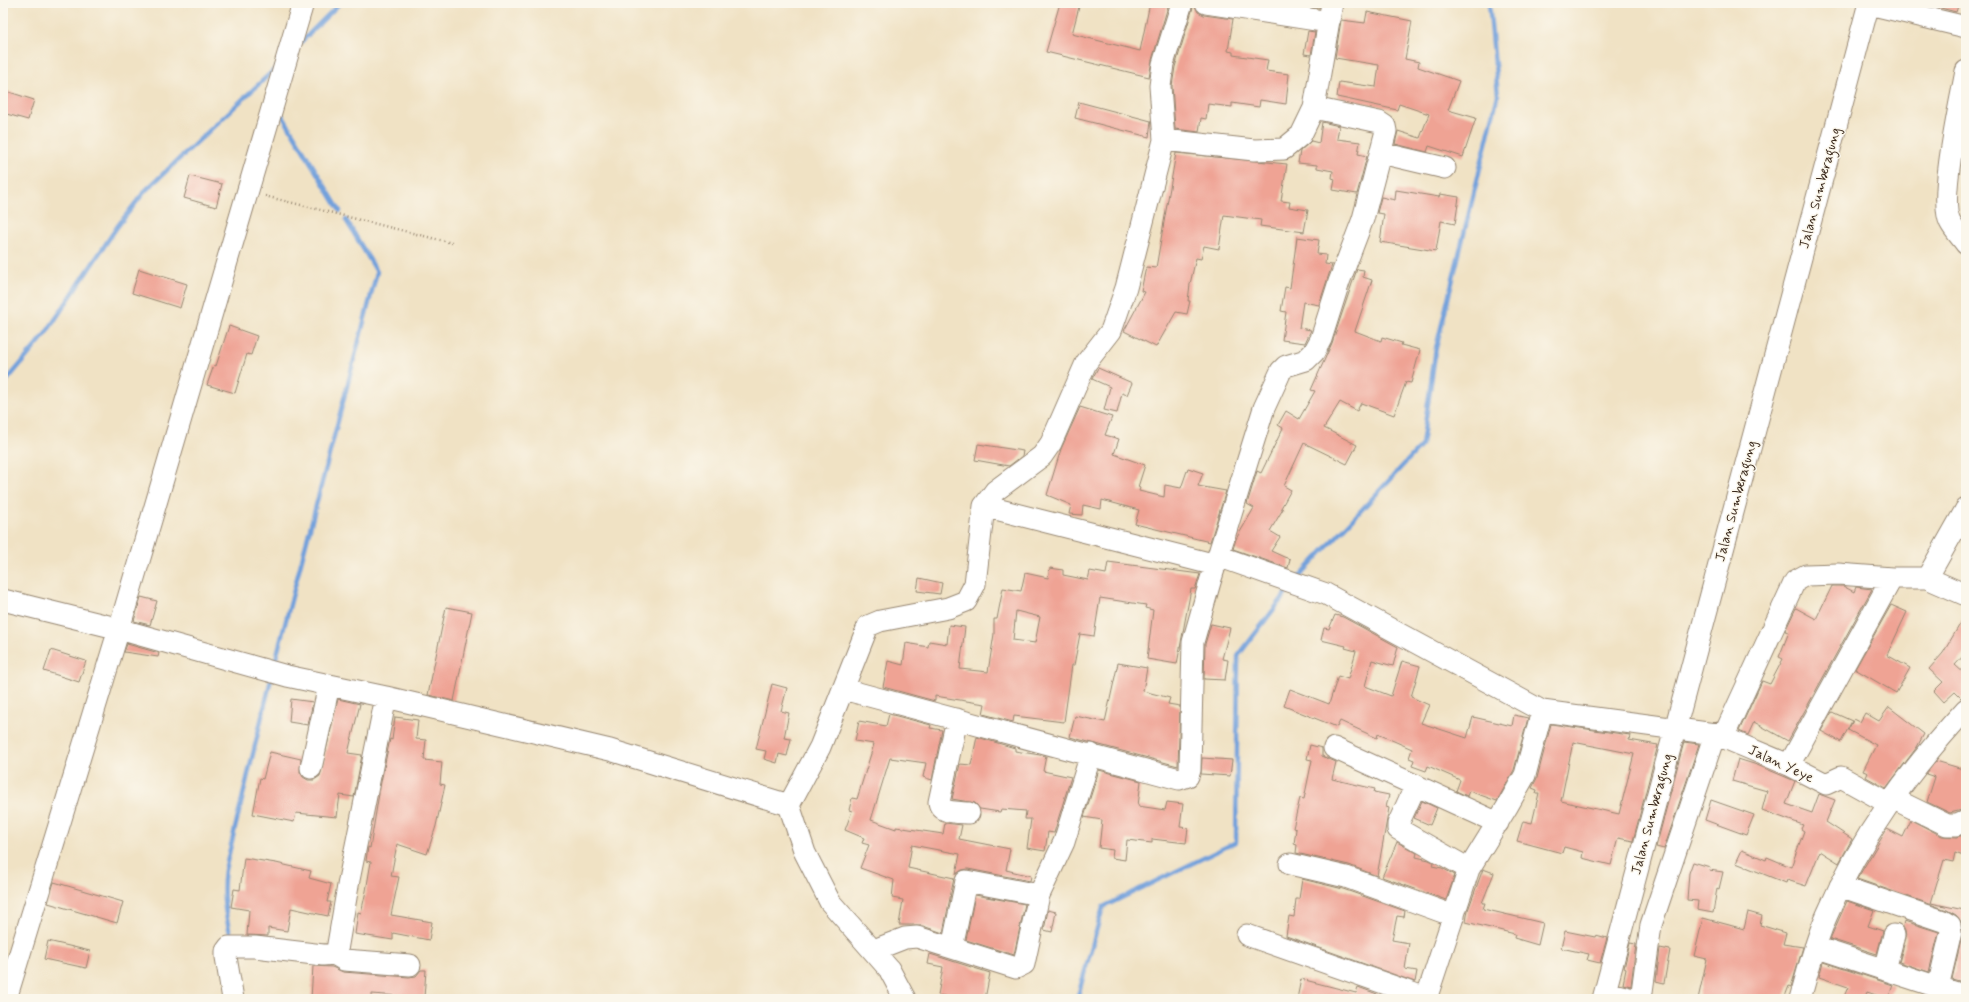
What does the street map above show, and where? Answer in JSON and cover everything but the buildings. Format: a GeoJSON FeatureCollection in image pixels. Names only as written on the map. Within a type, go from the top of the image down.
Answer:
{"type":"FeatureCollection","features":[{"type":"Feature","properties":{"kind":"street"},"geometry":{"type":"LineString","coordinates":[[6,999],[119,629],[303,3]]}},
{"type":"Feature","properties":{"kind":"street"},"geometry":{"type":"LineString","coordinates":[[905,999],[890,969],[883,946],[830,902],[805,853],[789,805],[820,747],[868,626],[880,621],[948,608],[966,601],[975,584],[984,506],[995,491],[1042,456],[1051,444],[1086,363],[1111,330],[1126,288],[1164,140],[1160,86],[1163,64],[1182,3]]}},
{"type":"Feature","properties":{"kind":"street"},"geometry":{"type":"LineString","coordinates":[[1164,140],[1254,150],[1284,149],[1301,135],[1314,108],[1331,13],[1206,3]]}},
{"type":"Feature","properties":{"kind":"street"},"geometry":{"type":"LineString","coordinates":[[1869,3],[1966,27]]}},
{"type":"Feature","properties":{"kind":"street","name":"Jalan Sumberagung"},"geometry":{"type":"LineString","coordinates":[[1607,995],[1625,917],[1869,3]]}},
{"type":"Feature","properties":{"kind":"street"},"geometry":{"type":"LineString","coordinates":[[1966,74],[1952,144],[1946,194],[1949,222],[1966,244]]}},
{"type":"Feature","properties":{"kind":"street"},"geometry":{"type":"LineString","coordinates":[[843,689],[1091,754],[1179,779],[1188,776],[1190,770],[1193,642],[1217,561],[1264,408],[1282,371],[1286,366],[1306,360],[1314,352],[1321,339],[1339,282],[1363,219],[1386,131],[1385,126],[1379,122],[1314,108]]}},
{"type":"Feature","properties":{"kind":"street"},"geometry":{"type":"LineString","coordinates":[[1381,153],[1445,168]]}},
{"type":"Feature","properties":{"kind":"street"},"geometry":{"type":"LineString","coordinates":[[984,506],[1217,561],[1284,579],[1326,594],[1542,711],[1524,775],[1498,823],[1469,869],[1426,998],[1247,935]]}},
{"type":"Feature","properties":{"kind":"street"},"geometry":{"type":"LineString","coordinates":[[1927,578],[1966,509]]}},
{"type":"Feature","properties":{"kind":"street"},"geometry":{"type":"LineString","coordinates":[[1641,999],[1651,925],[1715,734],[1726,731],[1798,578],[1806,575],[1838,574],[1892,578],[1927,578],[1966,595]]}},
{"type":"Feature","properties":{"kind":"street"},"geometry":{"type":"LineString","coordinates":[[1789,765],[1892,578]]}},
{"type":"Feature","properties":{"kind":"street"},"geometry":{"type":"LineString","coordinates":[[3,600],[119,629],[287,676],[386,697],[610,750],[789,805]]}},
{"type":"Feature","properties":{"kind":"street"},"geometry":{"type":"LineString","coordinates":[[311,768],[329,685]]}},
{"type":"Feature","properties":{"kind":"street"},"geometry":{"type":"LineString","coordinates":[[334,954],[338,946],[349,880],[386,697]]}},
{"type":"Feature","properties":{"kind":"street"},"geometry":{"type":"LineString","coordinates":[[1800,999],[1815,947],[1826,916],[1840,886],[1890,801],[1910,778],[1938,738],[1966,709]]}},
{"type":"Feature","properties":{"kind":"street","name":"Jalan Yeye"},"geometry":{"type":"LineString","coordinates":[[1542,711],[1715,734],[1789,765],[1826,784],[1841,777],[1890,801]]}},
{"type":"Feature","properties":{"kind":"street"},"geometry":{"type":"LineString","coordinates":[[957,719],[940,807],[944,810],[969,813]]}},
{"type":"Feature","properties":{"kind":"street"},"geometry":{"type":"LineString","coordinates":[[1334,748],[1498,823]]}},
{"type":"Feature","properties":{"kind":"street"},"geometry":{"type":"LineString","coordinates":[[883,946],[905,938],[918,937],[1010,966],[1021,967],[1024,964],[1039,895],[1064,842],[1091,754]]}},
{"type":"Feature","properties":{"kind":"street"},"geometry":{"type":"LineString","coordinates":[[1416,785],[1398,824],[1398,829],[1469,869]]}},
{"type":"Feature","properties":{"kind":"street"},"geometry":{"type":"LineString","coordinates":[[1890,801],[1947,825],[1966,821]]}},
{"type":"Feature","properties":{"kind":"street"},"geometry":{"type":"LineString","coordinates":[[1290,864],[1346,876],[1454,916]]}},
{"type":"Feature","properties":{"kind":"street"},"geometry":{"type":"LineString","coordinates":[[952,948],[966,881],[1039,895]]}},
{"type":"Feature","properties":{"kind":"street"},"geometry":{"type":"LineString","coordinates":[[1840,886],[1943,921],[1950,925],[1951,932],[1927,989]]}},
{"type":"Feature","properties":{"kind":"street"},"geometry":{"type":"LineString","coordinates":[[1625,917],[1651,925]]}},
{"type":"Feature","properties":{"kind":"street"},"geometry":{"type":"LineString","coordinates":[[1885,970],[1894,935]]}},
{"type":"Feature","properties":{"kind":"street"},"geometry":{"type":"LineString","coordinates":[[233,999],[226,957],[226,951],[229,947],[255,947],[323,956],[334,954],[344,960],[410,965]]}},
{"type":"Feature","properties":{"kind":"street"},"geometry":{"type":"LineString","coordinates":[[1815,947],[1885,970],[1927,989],[1966,996]]}},
{"type":"Feature","properties":{"kind":"street"},"geometry":{"type":"LineString","coordinates":[[1607,995],[1633,999]]}},
{"type":"Feature","properties":{"kind":"path"},"geometry":{"type":"LineString","coordinates":[[247,191],[452,243]]}},
{"type":"Feature","properties":{"kind":"waterway"},"geometry":{"type":"LineString","coordinates":[[299,44],[340,3]]}},
{"type":"Feature","properties":{"kind":"waterway"},"geometry":{"type":"LineString","coordinates":[[1298,578],[1422,445],[1436,348],[1498,95],[1489,3]]}},
{"type":"Feature","properties":{"kind":"waterway"},"geometry":{"type":"LineString","coordinates":[[3,385],[44,336],[117,227],[145,191],[276,68]]}},
{"type":"Feature","properties":{"kind":"waterway"},"geometry":{"type":"LineString","coordinates":[[279,110],[340,211]]}},
{"type":"Feature","properties":{"kind":"waterway"},"geometry":{"type":"LineString","coordinates":[[274,666],[377,272],[346,220]]}},
{"type":"Feature","properties":{"kind":"waterway"},"geometry":{"type":"LineString","coordinates":[[1077,999],[1103,907],[1236,842],[1238,656],[1291,587]]}},
{"type":"Feature","properties":{"kind":"waterway"},"geometry":{"type":"LineString","coordinates":[[232,942],[224,898],[225,870],[271,679]]}}]}
